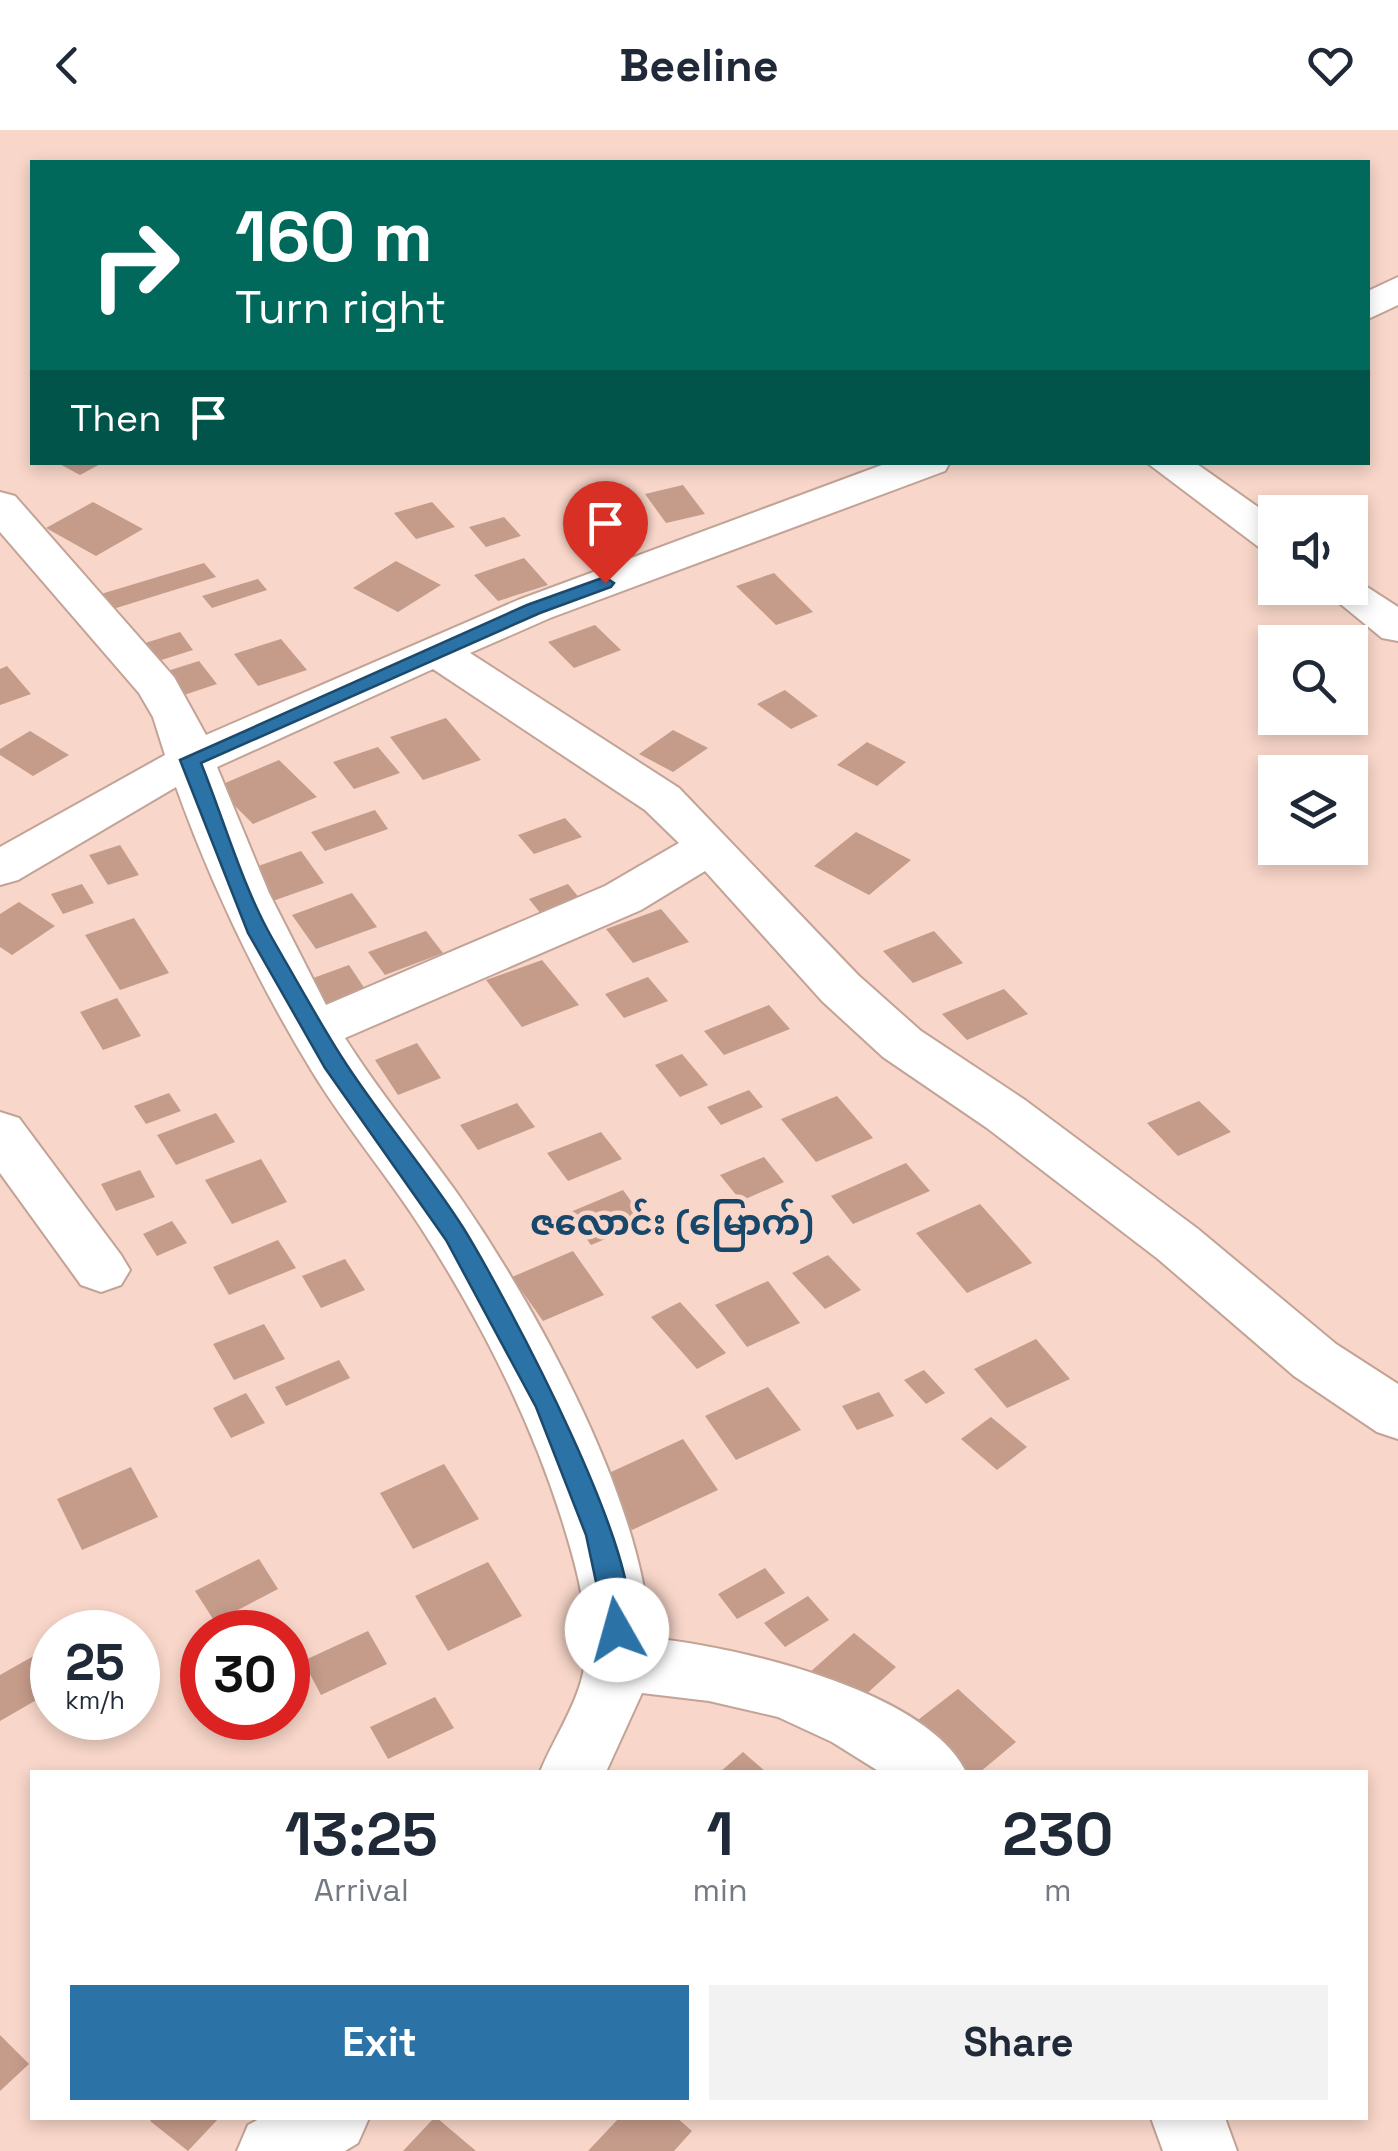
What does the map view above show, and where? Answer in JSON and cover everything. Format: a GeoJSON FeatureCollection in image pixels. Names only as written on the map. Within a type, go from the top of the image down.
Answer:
{"type":"FeatureCollection","features":[{"type":"Feature","properties":{"kind":"street"},"geometry":{"type":"LineString","coordinates":[[1370,307],[1398,288]]}},
{"type":"Feature","properties":{"kind":"street"},"geometry":{"type":"LineString","coordinates":[[0,869],[190,760],[534,609],[922,465]]}},
{"type":"Feature","properties":{"kind":"street"},"geometry":{"type":"LineString","coordinates":[[1170,465],[1258,528]]}},
{"type":"Feature","properties":{"kind":"street"},"geometry":{"type":"LineString","coordinates":[[0,506],[20,559],[158,687],[176,717],[259,933],[315,1030],[455,1234],[548,1406],[598,1535],[616,1597],[618,1663],[575,1770]]}},
{"type":"Feature","properties":{"kind":"street"},"geometry":{"type":"LineString","coordinates":[[1366,605],[1398,628]]}},
{"type":"Feature","properties":{"kind":"street"},"geometry":{"type":"LineString","coordinates":[[438,652],[662,799],[840,988],[902,1044],[1038,1137],[1178,1244],[1314,1360],[1398,1414]]}},
{"type":"Feature","properties":{"kind":"street"},"geometry":{"type":"LineString","coordinates":[[315,1030],[624,898],[710,846]]}},
{"type":"Feature","properties":{"kind":"street"},"geometry":{"type":"LineString","coordinates":[[0,1132],[101,1270]]}},
{"type":"Feature","properties":{"kind":"street"},"geometry":{"type":"LineString","coordinates":[[618,1663],[717,1671],[803,1694],[879,1732],[929,1770]]}},
{"type":"Feature","properties":{"kind":"street"},"geometry":{"type":"LineString","coordinates":[[274,2151],[328,2120]]}},
{"type":"Feature","properties":{"kind":"street"},"geometry":{"type":"LineString","coordinates":[[1189,2120],[1200,2151]]}},
{"type":"Feature","properties":{"kind":"building"},"geometry":{"type":"Polygon","coordinates":[[[62,465],[98,465],[80,475],[62,465]]]}},
{"type":"Feature","properties":{"kind":"building"},"geometry":{"type":"Polygon","coordinates":[[[683,485],[705,514],[666,523],[645,494],[683,485]]]}},
{"type":"Feature","properties":{"kind":"building"},"geometry":{"type":"Polygon","coordinates":[[[93,502],[143,529],[96,556],[46,528],[93,502]]]}},
{"type":"Feature","properties":{"kind":"building"},"geometry":{"type":"Polygon","coordinates":[[[432,502],[455,527],[416,539],[394,513],[432,502]]]}},
{"type":"Feature","properties":{"kind":"building"},"geometry":{"type":"Polygon","coordinates":[[[504,517],[521,536],[486,547],[469,527],[504,517]]]}},
{"type":"Feature","properties":{"kind":"building"},"geometry":{"type":"Polygon","coordinates":[[[524,558],[548,585],[498,601],[474,575],[524,558]]]}},
{"type":"Feature","properties":{"kind":"building"},"geometry":{"type":"Polygon","coordinates":[[[396,561],[441,585],[398,612],[353,588],[396,561]]]}},
{"type":"Feature","properties":{"kind":"building"},"geometry":{"type":"Polygon","coordinates":[[[204,563],[216,577],[113,609],[101,594],[204,563]]]}},
{"type":"Feature","properties":{"kind":"building"},"geometry":{"type":"Polygon","coordinates":[[[774,573],[813,612],[776,625],[736,586],[774,573]]]}},
{"type":"Feature","properties":{"kind":"building"},"geometry":{"type":"Polygon","coordinates":[[[258,579],[267,590],[212,608],[202,596],[258,579]]]}},
{"type":"Feature","properties":{"kind":"building"},"geometry":{"type":"Polygon","coordinates":[[[595,625],[621,650],[574,668],[548,642],[595,625]]]}},
{"type":"Feature","properties":{"kind":"building"},"geometry":{"type":"Polygon","coordinates":[[[180,632],[193,650],[155,662],[142,644],[180,632]]]}},
{"type":"Feature","properties":{"kind":"building"},"geometry":{"type":"Polygon","coordinates":[[[281,639],[307,670],[258,686],[234,654],[281,639]]]}},
{"type":"Feature","properties":{"kind":"building"},"geometry":{"type":"Polygon","coordinates":[[[199,661],[217,684],[178,697],[161,673],[199,661]]]}},
{"type":"Feature","properties":{"kind":"building"},"geometry":{"type":"Polygon","coordinates":[[[7,666],[31,694],[0,705],[0,669],[7,666]]]}},
{"type":"Feature","properties":{"kind":"building"},"geometry":{"type":"Polygon","coordinates":[[[785,690],[818,716],[791,729],[757,704],[785,690]]]}},
{"type":"Feature","properties":{"kind":"building"},"geometry":{"type":"Polygon","coordinates":[[[446,718],[481,760],[423,780],[390,737],[446,718]]]}},
{"type":"Feature","properties":{"kind":"building"},"geometry":{"type":"Polygon","coordinates":[[[673,730],[708,748],[673,772],[639,754],[673,730]]]}},
{"type":"Feature","properties":{"kind":"building"},"geometry":{"type":"Polygon","coordinates":[[[30,731],[69,755],[33,776],[0,755],[0,749],[30,731]]]}},
{"type":"Feature","properties":{"kind":"building"},"geometry":{"type":"Polygon","coordinates":[[[867,742],[906,762],[877,786],[837,765],[867,742]]]}},
{"type":"Feature","properties":{"kind":"building"},"geometry":{"type":"Polygon","coordinates":[[[378,747],[400,773],[354,789],[333,762],[378,747]]]}},
{"type":"Feature","properties":{"kind":"building"},"geometry":{"type":"Polygon","coordinates":[[[279,760],[317,797],[253,824],[216,787],[279,760]]]}},
{"type":"Feature","properties":{"kind":"building"},"geometry":{"type":"Polygon","coordinates":[[[375,810],[388,829],[325,851],[311,832],[375,810]]]}},
{"type":"Feature","properties":{"kind":"building"},"geometry":{"type":"Polygon","coordinates":[[[565,818],[582,837],[534,854],[518,835],[565,818]]]}},
{"type":"Feature","properties":{"kind":"building"},"geometry":{"type":"Polygon","coordinates":[[[856,832],[911,860],[869,895],[814,866],[856,832]]]}},
{"type":"Feature","properties":{"kind":"building"},"geometry":{"type":"Polygon","coordinates":[[[120,845],[139,875],[108,885],[89,855],[120,845]]]}},
{"type":"Feature","properties":{"kind":"building"},"geometry":{"type":"Polygon","coordinates":[[[301,851],[324,883],[267,903],[244,871],[301,851]]]}},
{"type":"Feature","properties":{"kind":"building"},"geometry":{"type":"Polygon","coordinates":[[[82,884],[94,903],[63,914],[51,894],[82,884]]]}},
{"type":"Feature","properties":{"kind":"building"},"geometry":{"type":"Polygon","coordinates":[[[568,884],[585,905],[546,920],[529,899],[568,884]]]}},
{"type":"Feature","properties":{"kind":"building"},"geometry":{"type":"Polygon","coordinates":[[[352,893],[377,927],[316,949],[292,915],[352,893]]]}},
{"type":"Feature","properties":{"kind":"building"},"geometry":{"type":"Polygon","coordinates":[[[19,902],[55,926],[12,955],[0,947],[0,914],[19,902]]]}},
{"type":"Feature","properties":{"kind":"building"},"geometry":{"type":"Polygon","coordinates":[[[661,909],[689,942],[633,963],[606,929],[661,909]]]}},
{"type":"Feature","properties":{"kind":"building"},"geometry":{"type":"Polygon","coordinates":[[[134,918],[169,973],[120,990],[85,935],[134,918]]]}},
{"type":"Feature","properties":{"kind":"building"},"geometry":{"type":"Polygon","coordinates":[[[426,931],[443,953],[385,975],[368,952],[426,931]]]}},
{"type":"Feature","properties":{"kind":"building"},"geometry":{"type":"Polygon","coordinates":[[[934,931],[963,963],[913,983],[883,951],[934,931]]]}},
{"type":"Feature","properties":{"kind":"building"},"geometry":{"type":"Polygon","coordinates":[[[542,960],[579,1005],[522,1027],[486,980],[542,960]]]}},
{"type":"Feature","properties":{"kind":"building"},"geometry":{"type":"Polygon","coordinates":[[[349,965],[369,995],[326,1011],[305,981],[349,965]]]}},
{"type":"Feature","properties":{"kind":"building"},"geometry":{"type":"Polygon","coordinates":[[[648,977],[668,1001],[624,1018],[605,994],[648,977]]]}},
{"type":"Feature","properties":{"kind":"building"},"geometry":{"type":"Polygon","coordinates":[[[1004,989],[1028,1014],[967,1040],[942,1014],[1004,989]]]}},
{"type":"Feature","properties":{"kind":"building"},"geometry":{"type":"Polygon","coordinates":[[[117,998],[141,1036],[103,1050],[80,1012],[117,998]]]}},
{"type":"Feature","properties":{"kind":"building"},"geometry":{"type":"Polygon","coordinates":[[[769,1005],[790,1029],[724,1055],[704,1031],[769,1005]]]}},
{"type":"Feature","properties":{"kind":"building"},"geometry":{"type":"Polygon","coordinates":[[[417,1043],[441,1078],[398,1095],[375,1060],[417,1043]]]}},
{"type":"Feature","properties":{"kind":"building"},"geometry":{"type":"Polygon","coordinates":[[[682,1054],[708,1085],[680,1097],[655,1065],[682,1054]]]}},
{"type":"Feature","properties":{"kind":"building"},"geometry":{"type":"Polygon","coordinates":[[[749,1090],[763,1107],[721,1125],[707,1107],[749,1090]]]}},
{"type":"Feature","properties":{"kind":"building"},"geometry":{"type":"Polygon","coordinates":[[[169,1093],[181,1111],[146,1124],[134,1106],[169,1093]]]}},
{"type":"Feature","properties":{"kind":"building"},"geometry":{"type":"Polygon","coordinates":[[[837,1096],[873,1138],[816,1162],[781,1119],[837,1096]]]}},
{"type":"Feature","properties":{"kind":"building"},"geometry":{"type":"Polygon","coordinates":[[[1199,1101],[1231,1132],[1178,1156],[1147,1123],[1199,1101]]]}},
{"type":"Feature","properties":{"kind":"building"},"geometry":{"type":"Polygon","coordinates":[[[517,1103],[535,1127],[478,1150],[460,1125],[517,1103]]]}},
{"type":"Feature","properties":{"kind":"building"},"geometry":{"type":"Polygon","coordinates":[[[216,1113],[235,1142],[176,1165],[157,1135],[216,1113]]]}},
{"type":"Feature","properties":{"kind":"building"},"geometry":{"type":"Polygon","coordinates":[[[601,1132],[622,1159],[568,1181],[547,1153],[601,1132]]]}},
{"type":"Feature","properties":{"kind":"building"},"geometry":{"type":"Polygon","coordinates":[[[764,1157],[784,1182],[741,1201],[720,1175],[764,1157]]]}},
{"type":"Feature","properties":{"kind":"building"},"geometry":{"type":"Polygon","coordinates":[[[261,1159],[287,1202],[232,1224],[205,1180],[261,1159]]]}},
{"type":"Feature","properties":{"kind":"building"},"geometry":{"type":"Polygon","coordinates":[[[906,1163],[930,1191],[853,1224],[831,1196],[906,1163]]]}},
{"type":"Feature","properties":{"kind":"building"},"geometry":{"type":"Polygon","coordinates":[[[140,1170],[155,1197],[116,1211],[101,1184],[140,1170]]]}},
{"type":"Feature","properties":{"kind":"building"},"geometry":{"type":"Polygon","coordinates":[[[623,1190],[646,1222],[591,1245],[568,1213],[623,1190]]]}},
{"type":"Feature","properties":{"kind":"building"},"geometry":{"type":"Polygon","coordinates":[[[980,1204],[1032,1263],[967,1293],[916,1233],[980,1204]]]}},
{"type":"Feature","properties":{"kind":"building"},"geometry":{"type":"Polygon","coordinates":[[[172,1221],[187,1243],[157,1256],[143,1234],[172,1221]]]}},
{"type":"Feature","properties":{"kind":"building"},"geometry":{"type":"Polygon","coordinates":[[[278,1240],[296,1268],[229,1295],[213,1267],[278,1240]]]}},
{"type":"Feature","properties":{"kind":"building"},"geometry":{"type":"Polygon","coordinates":[[[573,1251],[604,1295],[543,1321],[512,1277],[573,1251]]]}},
{"type":"Feature","properties":{"kind":"building"},"geometry":{"type":"Polygon","coordinates":[[[828,1255],[861,1290],[825,1309],[792,1273],[828,1255]]]}},
{"type":"Feature","properties":{"kind":"building"},"geometry":{"type":"Polygon","coordinates":[[[345,1259],[365,1290],[321,1308],[302,1276],[345,1259]]]}},
{"type":"Feature","properties":{"kind":"building"},"geometry":{"type":"Polygon","coordinates":[[[768,1281],[800,1323],[747,1347],[715,1305],[768,1281]]]}},
{"type":"Feature","properties":{"kind":"building"},"geometry":{"type":"Polygon","coordinates":[[[680,1302],[726,1353],[697,1369],[651,1317],[680,1302]]]}},
{"type":"Feature","properties":{"kind":"building"},"geometry":{"type":"Polygon","coordinates":[[[264,1324],[285,1359],[234,1380],[213,1344],[264,1324]]]}},
{"type":"Feature","properties":{"kind":"building"},"geometry":{"type":"Polygon","coordinates":[[[1036,1339],[1070,1379],[1007,1408],[974,1369],[1036,1339]]]}},
{"type":"Feature","properties":{"kind":"building"},"geometry":{"type":"Polygon","coordinates":[[[339,1360],[350,1378],[286,1406],[275,1387],[339,1360]]]}},
{"type":"Feature","properties":{"kind":"building"},"geometry":{"type":"Polygon","coordinates":[[[924,1370],[945,1393],[926,1404],[904,1380],[924,1370]]]}},
{"type":"Feature","properties":{"kind":"building"},"geometry":{"type":"Polygon","coordinates":[[[768,1387],[801,1430],[736,1460],[705,1416],[768,1387]]]}},
{"type":"Feature","properties":{"kind":"building"},"geometry":{"type":"Polygon","coordinates":[[[879,1392],[894,1416],[857,1430],[842,1406],[879,1392]]]}},
{"type":"Feature","properties":{"kind":"building"},"geometry":{"type":"Polygon","coordinates":[[[246,1393],[265,1423],[231,1438],[213,1408],[246,1393]]]}},
{"type":"Feature","properties":{"kind":"building"},"geometry":{"type":"Polygon","coordinates":[[[991,1417],[1027,1447],[997,1470],[961,1439],[991,1417]]]}},
{"type":"Feature","properties":{"kind":"building"},"geometry":{"type":"Polygon","coordinates":[[[683,1439],[718,1490],[632,1530],[598,1478],[683,1439]]]}},
{"type":"Feature","properties":{"kind":"building"},"geometry":{"type":"Polygon","coordinates":[[[444,1464],[479,1519],[413,1549],[380,1493],[444,1464]]]}},
{"type":"Feature","properties":{"kind":"building"},"geometry":{"type":"Polygon","coordinates":[[[131,1467],[158,1517],[82,1550],[57,1499],[131,1467]]]}},
{"type":"Feature","properties":{"kind":"building"},"geometry":{"type":"Polygon","coordinates":[[[259,1559],[278,1589],[238,1610],[207,1610],[195,1591],[259,1559]]]}},
{"type":"Feature","properties":{"kind":"building"},"geometry":{"type":"Polygon","coordinates":[[[488,1562],[522,1616],[448,1651],[415,1596],[488,1562]]]}},
{"type":"Feature","properties":{"kind":"building"},"geometry":{"type":"Polygon","coordinates":[[[765,1568],[785,1593],[737,1619],[718,1594],[765,1568]]]}},
{"type":"Feature","properties":{"kind":"building"},"geometry":{"type":"Polygon","coordinates":[[[808,1596],[829,1620],[785,1647],[764,1623],[808,1596]]]}},
{"type":"Feature","properties":{"kind":"building"},"geometry":{"type":"Polygon","coordinates":[[[368,1631],[387,1664],[321,1695],[310,1674],[310,1658],[368,1631]]]}},
{"type":"Feature","properties":{"kind":"building"},"geometry":{"type":"Polygon","coordinates":[[[854,1633],[896,1667],[851,1708],[809,1673],[854,1633]]]}},
{"type":"Feature","properties":{"kind":"building"},"geometry":{"type":"Polygon","coordinates":[[[30,1658],[30,1704],[0,1721],[0,1675],[30,1658]]]}},
{"type":"Feature","properties":{"kind":"building"},"geometry":{"type":"Polygon","coordinates":[[[958,1689],[1016,1742],[982,1770],[947,1770],[905,1730],[958,1689]]]}},
{"type":"Feature","properties":{"kind":"building"},"geometry":{"type":"Polygon","coordinates":[[[435,1697],[454,1728],[388,1759],[370,1727],[435,1697]]]}},
{"type":"Feature","properties":{"kind":"building"},"geometry":{"type":"Polygon","coordinates":[[[743,1752],[764,1770],[722,1770],[743,1752]]]}},
{"type":"Feature","properties":{"kind":"building"},"geometry":{"type":"Polygon","coordinates":[[[0,2035],[29,2064],[0,2091],[0,2035]]]}},
{"type":"Feature","properties":{"kind":"building"},"geometry":{"type":"Polygon","coordinates":[[[151,2120],[217,2120],[188,2151],[151,2120]]]}},
{"type":"Feature","properties":{"kind":"building"},"geometry":{"type":"Polygon","coordinates":[[[432,2120],[439,2120],[476,2151],[403,2151],[432,2120]]]}},
{"type":"Feature","properties":{"kind":"building"},"geometry":{"type":"Polygon","coordinates":[[[617,2120],[679,2120],[692,2131],[674,2151],[588,2151],[617,2120]]]}},
{"type":"Feature","properties":{"kind":"district","name":"ဇလောင်း (မြောက်)"},"geometry":{"type":"Point","coordinates":[672,1223]}},
{"type":"Feature","properties":{"kind":"route"},"geometry":{"type":"LineString","coordinates":[[605,583],[534,609],[190,760],[259,933],[333,1062],[455,1234],[548,1406],[598,1535],[616,1597],[617,1630]]}}]}
